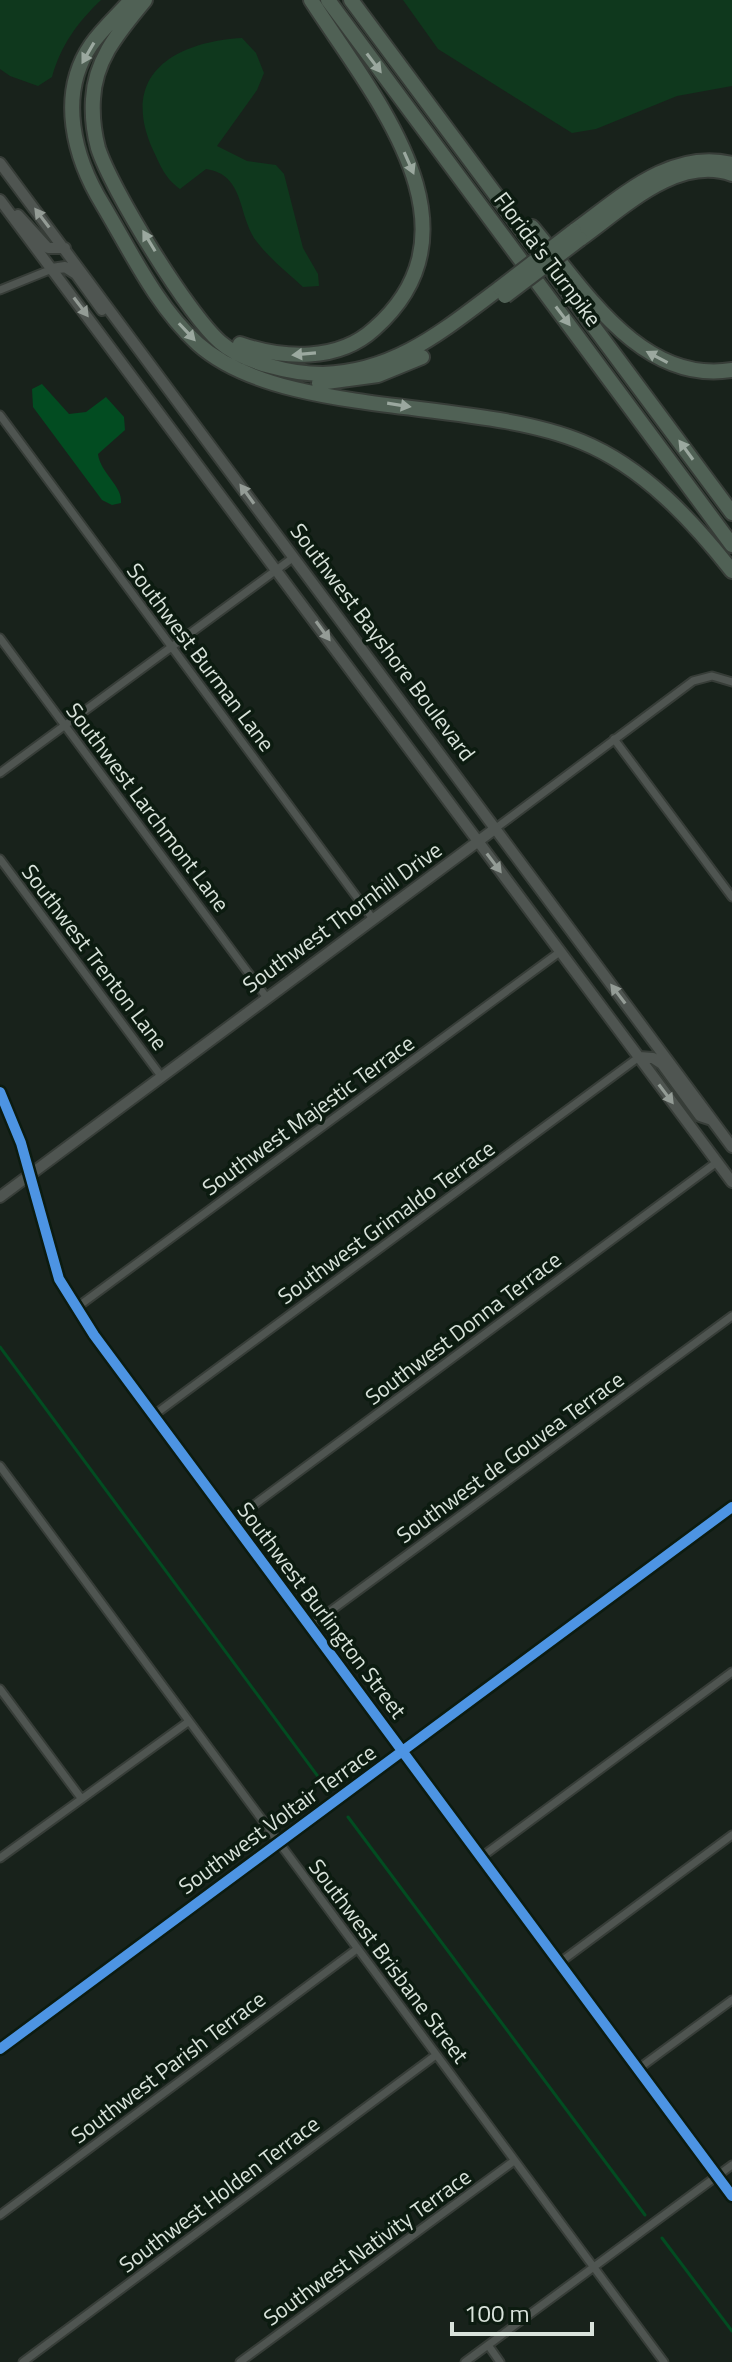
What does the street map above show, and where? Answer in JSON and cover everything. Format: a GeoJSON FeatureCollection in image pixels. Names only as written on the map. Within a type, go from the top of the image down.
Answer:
{"type":"FeatureCollection","features":[{"type":"Feature","properties":{"kind":"highway"},"geometry":{"type":"LineString","coordinates":[[131,0],[91,45],[77,80],[72,118],[77,151],[87,179],[171,316],[200,346],[267,381],[293,389],[537,425],[587,444],[650,484],[705,538],[732,571]]}},
{"type":"Feature","properties":{"kind":"highway"},"geometry":{"type":"LineString","coordinates":[[145,0],[109,44],[98,69],[93,99],[98,146],[109,175],[190,307],[221,343],[258,361],[320,374],[347,372],[377,366],[420,347],[502,292]]}},
{"type":"Feature","properties":{"kind":"highway"},"geometry":{"type":"LineString","coordinates":[[208,328],[261,352],[284,356],[325,352],[348,346],[370,333],[388,316],[412,280],[424,235],[417,181],[385,116],[311,0]]}},
{"type":"Feature","properties":{"kind":"highway","name":"Florida's Turnpike"},"geometry":{"type":"LineString","coordinates":[[328,0],[732,545]]}},
{"type":"Feature","properties":{"kind":"highway","name":"Florida's Turnpike"},"geometry":{"type":"LineString","coordinates":[[351,0],[732,513]]}},
{"type":"Feature","properties":{"kind":"highway"},"geometry":{"type":"LineString","coordinates":[[451,132],[598,306],[645,350],[682,370],[704,373],[732,370]]}},
{"type":"Feature","properties":{"kind":"highway"},"geometry":{"type":"LineString","coordinates":[[267,381],[350,381],[399,369],[429,353],[502,292],[669,168],[693,162],[732,164]]}},
{"type":"Feature","properties":{"kind":"highway"},"geometry":{"type":"LineString","coordinates":[[577,235],[655,186],[678,176],[697,172],[732,174]]}},
{"type":"Feature","properties":{"kind":"main road","name":"Southwest Bayshore Boulevard"},"geometry":{"type":"LineString","coordinates":[[0,163],[732,1147]]}},
{"type":"Feature","properties":{"kind":"main road","name":"Southwest Bayshore Boulevard"},"geometry":{"type":"LineString","coordinates":[[2,202],[732,1182]]}},
{"type":"Feature","properties":{"kind":"main road"},"geometry":{"type":"LineString","coordinates":[[2,202],[22,218],[48,248],[65,248]]}},
{"type":"Feature","properties":{"kind":"main road"},"geometry":{"type":"LineString","coordinates":[[52,269],[65,267],[76,274],[115,327],[127,332]]}},
{"type":"Feature","properties":{"kind":"main road","name":"Southwest Thornhill Drive"},"geometry":{"type":"LineString","coordinates":[[0,1197],[496,828]]}},
{"type":"Feature","properties":{"kind":"main road"},"geometry":{"type":"LineString","coordinates":[[576,971],[585,973],[620,1020],[628,1023],[637,1020]]}},
{"type":"Feature","properties":{"kind":"main road"},"geometry":{"type":"LineString","coordinates":[[639,1057],[653,1058],[662,1064],[700,1116],[712,1120]]}},
{"type":"Feature","properties":{"kind":"street"},"geometry":{"type":"LineString","coordinates":[[0,290],[52,269]]}},
{"type":"Feature","properties":{"kind":"street","name":"Southwest Burman Lane"},"geometry":{"type":"LineString","coordinates":[[0,415],[373,919]]}},
{"type":"Feature","properties":{"kind":"street"},"geometry":{"type":"LineString","coordinates":[[0,773],[294,557]]}},
{"type":"Feature","properties":{"kind":"street","name":"Southwest Larchmont Lane"},"geometry":{"type":"LineString","coordinates":[[0,638],[267,998]]}},
{"type":"Feature","properties":{"kind":"street","name":"Southwest Thornhill Drive"},"geometry":{"type":"LineString","coordinates":[[496,828],[693,681],[712,676],[732,682]]}},
{"type":"Feature","properties":{"kind":"street"},"geometry":{"type":"LineString","coordinates":[[614,739],[732,897]]}},
{"type":"Feature","properties":{"kind":"street","name":"Southwest Trenton Lane"},"geometry":{"type":"LineString","coordinates":[[0,859],[161,1076]]}},
{"type":"Feature","properties":{"kind":"street","name":"Southwest Majestic Terrace"},"geometry":{"type":"LineString","coordinates":[[76,1308],[561,951]]}},
{"type":"Feature","properties":{"kind":"street","name":"Southwest Grimaldo Terrace"},"geometry":{"type":"LineString","coordinates":[[154,1415],[639,1057]]}},
{"type":"Feature","properties":{"kind":"street","name":"Southwest Burlington Street"},"geometry":{"type":"LineString","coordinates":[[0,1092],[30,1174],[59,1279],[76,1308],[231,1522],[732,2196]]}},
{"type":"Feature","properties":{"kind":"street","name":"Southwest Donna Terrace"},"geometry":{"type":"LineString","coordinates":[[231,1522],[717,1162]]}},
{"type":"Feature","properties":{"kind":"street","name":"Southwest de Gouvea Terrace"},"geometry":{"type":"LineString","coordinates":[[310,1626],[732,1316]]}},
{"type":"Feature","properties":{"kind":"street","name":"Southwest Brisbane Street"},"geometry":{"type":"LineString","coordinates":[[0,1466],[664,2362]]}},
{"type":"Feature","properties":{"kind":"street","name":"Southwest Voltair Terrace"},"geometry":{"type":"LineString","coordinates":[[0,2049],[732,1507]]}},
{"type":"Feature","properties":{"kind":"street"},"geometry":{"type":"LineString","coordinates":[[480,1858],[732,1672]]}},
{"type":"Feature","properties":{"kind":"street"},"geometry":{"type":"LineString","coordinates":[[0,1689],[81,1798]]}},
{"type":"Feature","properties":{"kind":"street"},"geometry":{"type":"LineString","coordinates":[[0,1858],[188,1722]]}},
{"type":"Feature","properties":{"kind":"street"},"geometry":{"type":"LineString","coordinates":[[559,1963],[732,1835]]}},
{"type":"Feature","properties":{"kind":"street","name":"Southwest Parish Terrace"},"geometry":{"type":"LineString","coordinates":[[0,2215],[357,1949]]}},
{"type":"Feature","properties":{"kind":"street"},"geometry":{"type":"LineString","coordinates":[[638,2069],[732,2000]]}},
{"type":"Feature","properties":{"kind":"street","name":"Southwest Holden Terrace"},"geometry":{"type":"LineString","coordinates":[[23,2362],[436,2055]]}},
{"type":"Feature","properties":{"kind":"street","name":"Southwest Nativity Terrace"},"geometry":{"type":"LineString","coordinates":[[240,2362],[514,2161]]}},
{"type":"Feature","properties":{"kind":"street"},"geometry":{"type":"LineString","coordinates":[[465,2362],[732,2165]]}},
{"type":"Feature","properties":{"kind":"street"},"geometry":{"type":"LineString","coordinates":[[488,2345],[500,2362]]}},
{"type":"Feature","properties":{"kind":"shaded area"},"geometry":{"type":"Polygon","coordinates":[[[0,0],[101,0],[71,35],[52,77],[38,86],[0,69],[0,0]]]}},
{"type":"Feature","properties":{"kind":"shaded area"},"geometry":{"type":"Polygon","coordinates":[[[403,0],[732,0],[732,86],[677,96],[596,129],[572,133],[438,49],[403,0]]]}},
{"type":"Feature","properties":{"kind":"shaded area"},"geometry":{"type":"Polygon","coordinates":[[[242,38],[256,53],[264,73],[257,90],[217,146],[247,161],[276,165],[284,174],[303,248],[318,274],[319,286],[303,287],[262,248],[251,232],[239,198],[228,179],[206,169],[180,189],[175,185],[158,162],[144,124],[143,101],[148,83],[159,67],[175,55],[195,47],[242,38]]]}},
{"type":"Feature","properties":{"kind":"shaded area"},"geometry":{"type":"Polygon","coordinates":[[[42,384],[69,414],[86,412],[106,397],[124,417],[125,430],[98,454],[119,491],[121,503],[112,505],[102,500],[33,407],[32,389],[42,384]]]}},
{"type":"Feature","properties":{"kind":"waterway"},"geometry":{"type":"LineString","coordinates":[[0,1347],[328,1790]]}},
{"type":"Feature","properties":{"kind":"waterway"},"geometry":{"type":"LineString","coordinates":[[348,1817],[645,2215]]}},
{"type":"Feature","properties":{"kind":"waterway"},"geometry":{"type":"LineString","coordinates":[[662,2238],[732,2331]]}},
{"type":"Feature","properties":{"kind":"cycle path"},"geometry":{"type":"LineString","coordinates":[[0,1092],[21,1143],[59,1279],[94,1335],[732,2196]]}},
{"type":"Feature","properties":{"kind":"cycle path"},"geometry":{"type":"LineString","coordinates":[[0,2049],[732,1507]]}}]}
